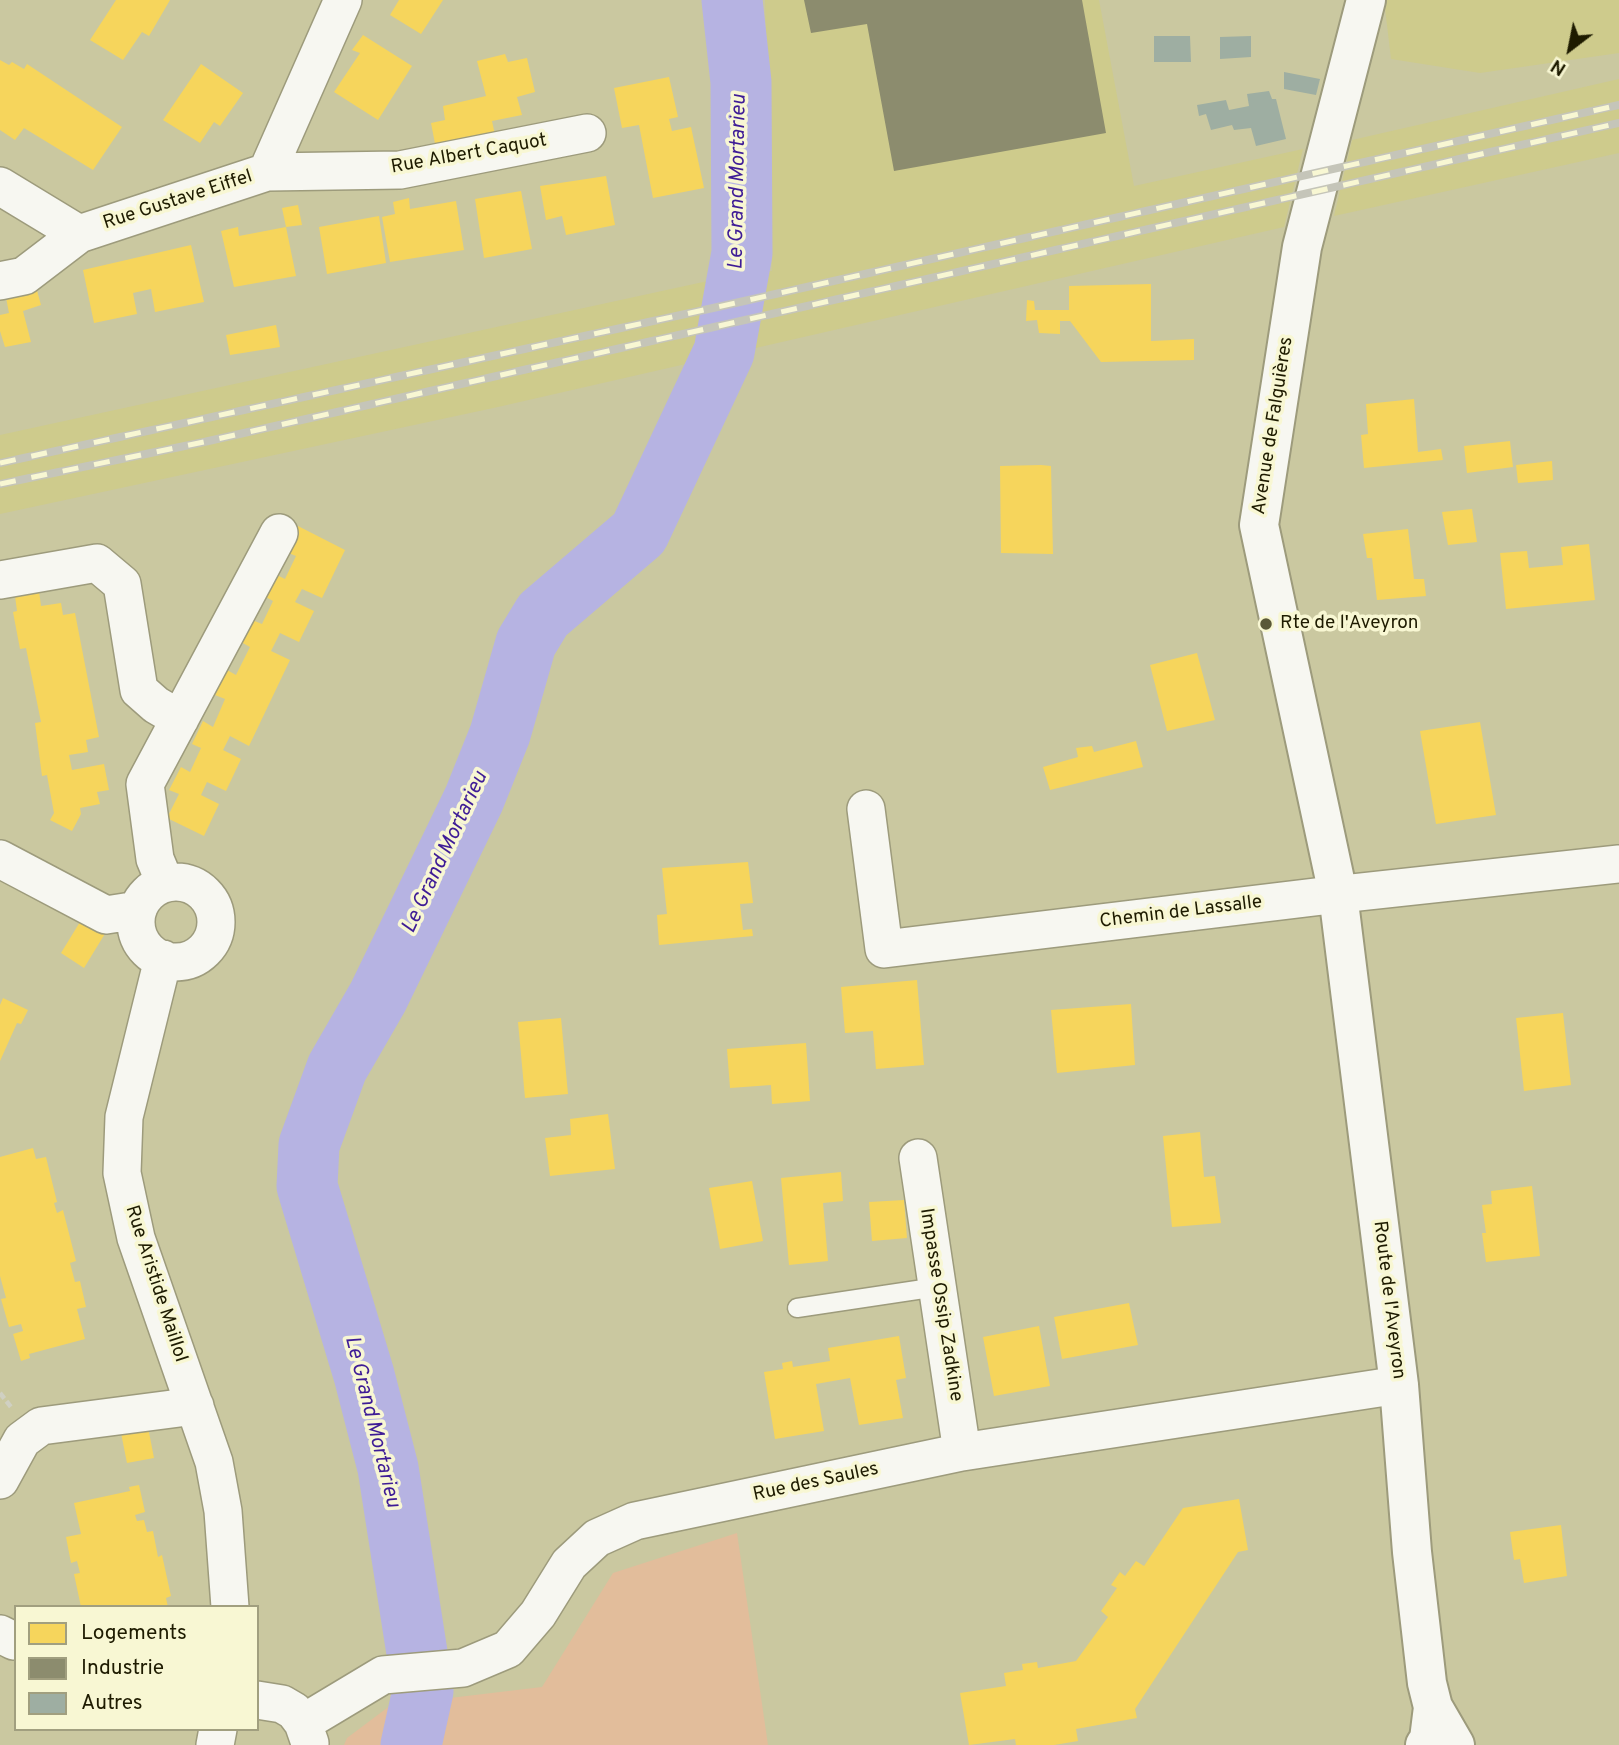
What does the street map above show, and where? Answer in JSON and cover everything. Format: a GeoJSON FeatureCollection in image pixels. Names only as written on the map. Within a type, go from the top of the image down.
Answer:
{"type":"FeatureCollection","features":[{"type":"Feature","properties":{"kind":"street","name":"Rue Gustave Eiffel"},"geometry":{"type":"LineString","coordinates":[[0,186],[79,234],[268,172],[343,0]]}},
{"type":"Feature","properties":{"kind":"street","name":"Avenue de Falguières"},"geometry":{"type":"LineString","coordinates":[[1338,894],[1259,525],[1302,247],[1366,0]]}},
{"type":"Feature","properties":{"kind":"street","name":"Rue Albert Caquot"},"geometry":{"type":"LineString","coordinates":[[268,172],[400,170],[587,133]]}},
{"type":"Feature","properties":{"kind":"street"},"geometry":{"type":"LineString","coordinates":[[0,281],[24,276],[79,234]]}},
{"type":"Feature","properties":{"kind":"street"},"geometry":{"type":"LineString","coordinates":[[165,883],[155,859],[145,784],[279,533]]}},
{"type":"Feature","properties":{"kind":"street"},"geometry":{"type":"LineString","coordinates":[[0,580],[97,563],[122,584],[139,690],[156,705],[180,719]]}},
{"type":"Feature","properties":{"kind":"street","name":"Chemin de Lassalle"},"geometry":{"type":"LineString","coordinates":[[866,809],[884,949],[1338,894],[1619,864]]}},
{"type":"Feature","properties":{"kind":"street"},"geometry":{"type":"LineString","coordinates":[[0,859],[106,915],[138,910]]}},
{"type":"Feature","properties":{"kind":"street"},"geometry":{"type":"LineString","coordinates":[[184,882],[197,887],[209,899],[215,911],[214,936],[206,948],[187,961],[173,962],[151,953],[142,942],[137,929],[138,910],[144,898],[152,889],[165,883],[184,882]]}},
{"type":"Feature","properties":{"kind":"street","name":"Route de l'Aveyron"},"geometry":{"type":"LineString","coordinates":[[1338,894],[1399,1385],[1412,1552],[1427,1683],[1433,1707],[1455,1745]]}},
{"type":"Feature","properties":{"kind":"street","name":"Rue Aristide Maillol"},"geometry":{"type":"LineString","coordinates":[[163,959],[124,1117],[122,1173],[136,1238],[214,1462],[223,1511],[230,1605]]}},
{"type":"Feature","properties":{"kind":"street","name":"Impasse Ossip Zadkine"},"geometry":{"type":"LineString","coordinates":[[918,1158],[962,1452]]}},
{"type":"Feature","properties":{"kind":"street","name":"Rue des Saules"},"geometry":{"type":"LineString","coordinates":[[307,1734],[327,1711],[365,1684],[383,1675],[463,1668],[508,1649],[538,1614],[569,1564],[597,1538],[635,1521],[962,1452],[1399,1385]]}},
{"type":"Feature","properties":{"kind":"street"},"geometry":{"type":"LineString","coordinates":[[0,1480],[22,1440],[41,1426],[195,1406]]}},
{"type":"Feature","properties":{"kind":"street"},"geometry":{"type":"LineString","coordinates":[[259,1700],[282,1704],[294,1712],[307,1734]]}},
{"type":"Feature","properties":{"kind":"street","name":"Route de l'Aveyron"},"geometry":{"type":"LineString","coordinates":[[1425,1745],[1429,1739],[1433,1707]]}},
{"type":"Feature","properties":{"kind":"lane"},"geometry":{"type":"LineString","coordinates":[[797,1308],[937,1287]]}},
{"type":"Feature","properties":{"kind":"shaded area"},"geometry":{"type":"Polygon","coordinates":[[[765,0],[1099,0],[1134,186],[1303,149],[1284,227],[498,407],[0,514],[0,435],[717,279],[772,271],[765,0]]]}},
{"type":"Feature","properties":{"kind":"shaded area"},"geometry":{"type":"Polygon","coordinates":[[[1384,0],[1619,0],[1619,53],[1480,73],[1391,59],[1384,0]]]}},
{"type":"Feature","properties":{"kind":"shaded area"},"geometry":{"type":"Polygon","coordinates":[[[1619,79],[1619,153],[1334,216],[1352,140],[1619,79]]]}},
{"type":"Feature","properties":{"kind":"shaded area"},"geometry":{"type":"Polygon","coordinates":[[[737,1533],[768,1745],[344,1745],[347,1738],[391,1705],[542,1687],[613,1573],[737,1533]]]}},
{"type":"Feature","properties":{"kind":"building: Logements"},"geometry":{"type":"Polygon","coordinates":[[[116,0],[170,0],[149,36],[142,32],[123,60],[90,40],[116,0]]]}},
{"type":"Feature","properties":{"kind":"building: Logements"},"geometry":{"type":"Polygon","coordinates":[[[399,0],[443,0],[421,34],[390,15],[399,0]]]}},
{"type":"Feature","properties":{"kind":"building: Logements"},"geometry":{"type":"Polygon","coordinates":[[[363,35],[412,66],[378,120],[334,92],[360,53],[352,50],[363,35]]]}},
{"type":"Feature","properties":{"kind":"building: Logements"},"geometry":{"type":"Polygon","coordinates":[[[505,54],[508,62],[527,58],[535,92],[517,97],[522,115],[492,121],[495,135],[437,154],[431,123],[445,120],[443,106],[486,96],[477,61],[505,54]]]}},
{"type":"Feature","properties":{"kind":"building: Logements"},"geometry":{"type":"Polygon","coordinates":[[[0,60],[9,65],[12,62],[24,69],[27,64],[122,127],[93,170],[24,128],[15,140],[0,130],[0,60]]]}},
{"type":"Feature","properties":{"kind":"building: Logements"},"geometry":{"type":"Polygon","coordinates":[[[201,64],[243,93],[220,126],[214,122],[200,143],[163,120],[201,64]]]}},
{"type":"Feature","properties":{"kind":"building: Logements"},"geometry":{"type":"Polygon","coordinates":[[[669,77],[678,117],[669,119],[672,131],[691,127],[704,188],[653,198],[639,125],[622,128],[614,88],[669,77]]]}},
{"type":"Feature","properties":{"kind":"building: Logements"},"geometry":{"type":"Polygon","coordinates":[[[606,176],[615,225],[566,235],[562,216],[546,220],[540,186],[606,176]]]}},
{"type":"Feature","properties":{"kind":"building: Logements"},"geometry":{"type":"Polygon","coordinates":[[[521,191],[532,249],[484,258],[475,199],[521,191]]]}},
{"type":"Feature","properties":{"kind":"building: Logements"},"geometry":{"type":"Polygon","coordinates":[[[409,198],[410,209],[456,201],[464,250],[390,262],[382,217],[395,214],[393,202],[409,198]]]}},
{"type":"Feature","properties":{"kind":"building: Logements"},"geometry":{"type":"Polygon","coordinates":[[[298,205],[302,225],[286,227],[282,208],[298,205]]]}},
{"type":"Feature","properties":{"kind":"building: Logements"},"geometry":{"type":"Polygon","coordinates":[[[379,216],[386,263],[327,274],[319,227],[379,216]]]}},
{"type":"Feature","properties":{"kind":"building: Logements"},"geometry":{"type":"Polygon","coordinates":[[[238,227],[239,236],[286,227],[296,276],[234,287],[221,231],[238,227]]]}},
{"type":"Feature","properties":{"kind":"building: Logements"},"geometry":{"type":"Polygon","coordinates":[[[191,245],[204,302],[155,312],[151,289],[133,293],[137,314],[94,323],[83,270],[191,245]]]}},
{"type":"Feature","properties":{"kind":"building: Logements"},"geometry":{"type":"Polygon","coordinates":[[[33,276],[41,305],[23,311],[31,342],[5,347],[0,331],[0,315],[9,313],[3,282],[33,276]]]}},
{"type":"Feature","properties":{"kind":"building: Logements"},"geometry":{"type":"Polygon","coordinates":[[[1151,284],[1151,341],[1194,339],[1194,360],[1101,362],[1070,321],[1060,321],[1060,334],[1039,333],[1037,320],[1026,321],[1027,300],[1034,301],[1035,310],[1069,310],[1069,286],[1151,284]]]}},
{"type":"Feature","properties":{"kind":"building: Logements"},"geometry":{"type":"Polygon","coordinates":[[[276,325],[280,347],[230,355],[226,335],[276,325]]]}},
{"type":"Feature","properties":{"kind":"building: Logements"},"geometry":{"type":"Polygon","coordinates":[[[1414,399],[1418,452],[1441,449],[1443,460],[1364,468],[1361,435],[1368,434],[1366,404],[1414,399]]]}},
{"type":"Feature","properties":{"kind":"building: Logements"},"geometry":{"type":"Polygon","coordinates":[[[1510,441],[1513,467],[1467,473],[1464,446],[1510,441]]]}},
{"type":"Feature","properties":{"kind":"building: Logements"},"geometry":{"type":"Polygon","coordinates":[[[1552,461],[1553,480],[1518,483],[1516,465],[1552,461]]]}},
{"type":"Feature","properties":{"kind":"building: Logements"},"geometry":{"type":"Polygon","coordinates":[[[1000,466],[1051,466],[1053,554],[1001,553],[1000,466]]]}},
{"type":"Feature","properties":{"kind":"building: Logements"},"geometry":{"type":"Polygon","coordinates":[[[1472,509],[1477,542],[1448,545],[1442,512],[1472,509]]]}},
{"type":"Feature","properties":{"kind":"building: Logements"},"geometry":{"type":"Polygon","coordinates":[[[298,526],[345,550],[322,598],[302,589],[295,602],[314,611],[299,642],[280,633],[271,651],[290,660],[249,746],[230,736],[223,750],[241,759],[226,791],[207,782],[201,795],[219,804],[204,836],[167,818],[179,794],[169,790],[181,767],[190,772],[201,748],[192,744],[203,721],[213,727],[225,699],[215,695],[227,670],[236,675],[250,647],[241,642],[252,620],[262,624],[273,601],[264,596],[275,574],[285,579],[296,556],[286,552],[298,526]]]}},
{"type":"Feature","properties":{"kind":"building: Logements"},"geometry":{"type":"Polygon","coordinates":[[[1408,529],[1414,579],[1424,579],[1426,596],[1377,600],[1372,558],[1367,558],[1363,534],[1408,529]]]}},
{"type":"Feature","properties":{"kind":"building: Logements"},"geometry":{"type":"Polygon","coordinates":[[[1589,544],[1595,600],[1506,609],[1500,553],[1527,551],[1529,568],[1563,565],[1561,547],[1589,544]]]}},
{"type":"Feature","properties":{"kind":"building: Logements"},"geometry":{"type":"Polygon","coordinates":[[[39,591],[41,606],[61,603],[63,615],[75,613],[99,737],[86,740],[88,752],[69,755],[72,770],[104,764],[109,790],[97,792],[100,804],[80,808],[81,814],[72,831],[50,820],[54,813],[47,775],[42,776],[35,723],[41,722],[26,648],[20,649],[13,612],[17,611],[15,596],[39,591]]]}},
{"type":"Feature","properties":{"kind":"building: Logements"},"geometry":{"type":"Polygon","coordinates":[[[1197,653],[1215,720],[1167,731],[1150,665],[1197,653]]]}},
{"type":"Feature","properties":{"kind":"building: Logements"},"geometry":{"type":"Polygon","coordinates":[[[1480,722],[1496,815],[1436,824],[1420,731],[1480,722]]]}},
{"type":"Feature","properties":{"kind":"building: Logements"},"geometry":{"type":"Polygon","coordinates":[[[1136,741],[1143,767],[1050,790],[1043,767],[1078,757],[1076,748],[1092,746],[1094,752],[1136,741]]]}},
{"type":"Feature","properties":{"kind":"building: Logements"},"geometry":{"type":"Polygon","coordinates":[[[748,862],[753,903],[740,904],[743,930],[752,929],[753,936],[659,945],[657,915],[667,914],[662,868],[748,862]]]}},
{"type":"Feature","properties":{"kind":"building: Logements"},"geometry":{"type":"Polygon","coordinates":[[[83,917],[106,932],[84,968],[61,953],[83,917]]]}},
{"type":"Feature","properties":{"kind":"building: Logements"},"geometry":{"type":"Polygon","coordinates":[[[917,980],[924,1065],[876,1069],[873,1031],[845,1033],[841,987],[917,980]]]}},
{"type":"Feature","properties":{"kind":"building: Logements"},"geometry":{"type":"Polygon","coordinates":[[[3,998],[28,1010],[21,1024],[17,1023],[0,1061],[0,1005],[3,998]]]}},
{"type":"Feature","properties":{"kind":"building: Logements"},"geometry":{"type":"Polygon","coordinates":[[[1131,1004],[1135,1065],[1057,1073],[1051,1010],[1131,1004]]]}},
{"type":"Feature","properties":{"kind":"building: Logements"},"geometry":{"type":"Polygon","coordinates":[[[1563,1013],[1571,1085],[1524,1091],[1516,1018],[1563,1013]]]}},
{"type":"Feature","properties":{"kind":"building: Logements"},"geometry":{"type":"Polygon","coordinates":[[[561,1018],[568,1094],[525,1098],[518,1022],[561,1018]]]}},
{"type":"Feature","properties":{"kind":"building: Logements"},"geometry":{"type":"Polygon","coordinates":[[[806,1043],[810,1101],[772,1104],[771,1085],[730,1088],[727,1049],[806,1043]]]}},
{"type":"Feature","properties":{"kind":"building: Logements"},"geometry":{"type":"Polygon","coordinates":[[[608,1114],[615,1169],[550,1176],[545,1138],[571,1135],[570,1119],[608,1114]]]}},
{"type":"Feature","properties":{"kind":"building: Logements"},"geometry":{"type":"Polygon","coordinates":[[[1200,1132],[1204,1177],[1215,1176],[1221,1223],[1172,1227],[1163,1136],[1200,1132]]]}},
{"type":"Feature","properties":{"kind":"building: Logements"},"geometry":{"type":"Polygon","coordinates":[[[33,1148],[36,1159],[46,1157],[57,1202],[54,1203],[57,1213],[63,1210],[76,1261],[70,1263],[75,1282],[80,1281],[86,1307],[77,1309],[85,1339],[29,1354],[30,1358],[21,1361],[13,1334],[23,1331],[21,1324],[9,1327],[1,1299],[6,1298],[0,1276],[0,1157],[33,1148]]]}},
{"type":"Feature","properties":{"kind":"building: Logements"},"geometry":{"type":"Polygon","coordinates":[[[841,1172],[843,1201],[823,1203],[828,1261],[789,1265],[781,1178],[841,1172]]]}},
{"type":"Feature","properties":{"kind":"building: Logements"},"geometry":{"type":"Polygon","coordinates":[[[752,1181],[763,1241],[720,1249],[709,1188],[752,1181]]]}},
{"type":"Feature","properties":{"kind":"building: Logements"},"geometry":{"type":"Polygon","coordinates":[[[1532,1186],[1540,1256],[1486,1262],[1482,1205],[1492,1204],[1491,1191],[1532,1186]]]}},
{"type":"Feature","properties":{"kind":"building: Logements"},"geometry":{"type":"Polygon","coordinates":[[[904,1200],[907,1238],[872,1241],[869,1202],[904,1200]]]}},
{"type":"Feature","properties":{"kind":"building: Logements"},"geometry":{"type":"Polygon","coordinates":[[[1129,1303],[1138,1345],[1062,1359],[1054,1317],[1129,1303]]]}},
{"type":"Feature","properties":{"kind":"building: Logements"},"geometry":{"type":"Polygon","coordinates":[[[1039,1326],[1050,1386],[994,1396],[983,1337],[1039,1326]]]}},
{"type":"Feature","properties":{"kind":"building: Logements"},"geometry":{"type":"Polygon","coordinates":[[[899,1336],[906,1378],[896,1380],[903,1418],[859,1425],[850,1378],[816,1384],[824,1431],[775,1439],[764,1372],[783,1369],[782,1363],[792,1361],[793,1367],[830,1361],[828,1348],[899,1336]]]}},
{"type":"Feature","properties":{"kind":"building: Logements"},"geometry":{"type":"Polygon","coordinates":[[[146,1417],[154,1458],[127,1463],[119,1423],[146,1417]]]}},
{"type":"Feature","properties":{"kind":"building: Logements"},"geometry":{"type":"Polygon","coordinates":[[[139,1485],[145,1512],[135,1515],[137,1521],[144,1520],[147,1532],[153,1531],[158,1557],[162,1555],[171,1596],[166,1598],[168,1605],[81,1605],[74,1574],[80,1573],[77,1561],[71,1563],[66,1537],[81,1534],[74,1503],[130,1491],[129,1487],[139,1485]]]}},
{"type":"Feature","properties":{"kind":"building: Logements"},"geometry":{"type":"Polygon","coordinates":[[[1239,1499],[1248,1550],[1238,1552],[1135,1709],[1137,1718],[1076,1729],[1078,1741],[1054,1745],[1016,1745],[1015,1739],[969,1745],[960,1693],[1006,1686],[1004,1673],[1023,1670],[1022,1664],[1037,1662],[1038,1668],[1076,1661],[1108,1617],[1101,1611],[1117,1588],[1111,1585],[1120,1572],[1125,1576],[1136,1561],[1144,1566],[1183,1508],[1239,1499]]]}},
{"type":"Feature","properties":{"kind":"building: Logements"},"geometry":{"type":"Polygon","coordinates":[[[1561,1525],[1567,1576],[1524,1583],[1520,1559],[1514,1560],[1510,1532],[1561,1525]]]}},
{"type":"Feature","properties":{"kind":"building: Industrie"},"geometry":{"type":"Polygon","coordinates":[[[804,0],[1082,0],[1106,133],[894,171],[867,24],[811,33],[804,0]]]}},
{"type":"Feature","properties":{"kind":"building: Autres"},"geometry":{"type":"Polygon","coordinates":[[[1154,36],[1190,36],[1191,62],[1154,62],[1154,36]]]}},
{"type":"Feature","properties":{"kind":"building: Autres"},"geometry":{"type":"Polygon","coordinates":[[[1251,36],[1251,57],[1220,59],[1220,37],[1251,36]]]}},
{"type":"Feature","properties":{"kind":"building: Autres"},"geometry":{"type":"Polygon","coordinates":[[[1284,72],[1320,79],[1316,95],[1284,89],[1284,72]]]}},
{"type":"Feature","properties":{"kind":"building: Autres"},"geometry":{"type":"Polygon","coordinates":[[[1269,91],[1272,99],[1276,99],[1286,139],[1256,146],[1251,128],[1234,130],[1232,125],[1211,130],[1206,114],[1199,116],[1197,105],[1226,100],[1229,110],[1249,106],[1247,94],[1269,91]]]}},
{"type":"Feature","properties":{"kind":"waterway","name":"Le Grand Mortarieu"},"geometry":{"type":"LineString","coordinates":[[411,1745],[423,1691],[388,1468],[364,1375],[307,1186],[309,1145],[337,1068],[378,997],[474,799],[500,734],[526,643],[543,615],[639,533],[724,352],[742,253],[741,82],[732,0]]}},
{"type":"Feature","properties":{"kind":"railway"},"geometry":{"type":"LineString","coordinates":[[0,463],[713,308],[1619,105]]}},
{"type":"Feature","properties":{"kind":"railway"},"geometry":{"type":"LineString","coordinates":[[0,484],[204,442],[1619,123]]}},
{"type":"Feature","properties":{"kind":"place","name":"Rte de l'Aveyron"},"geometry":{"type":"Point","coordinates":[1266,624]}}]}
